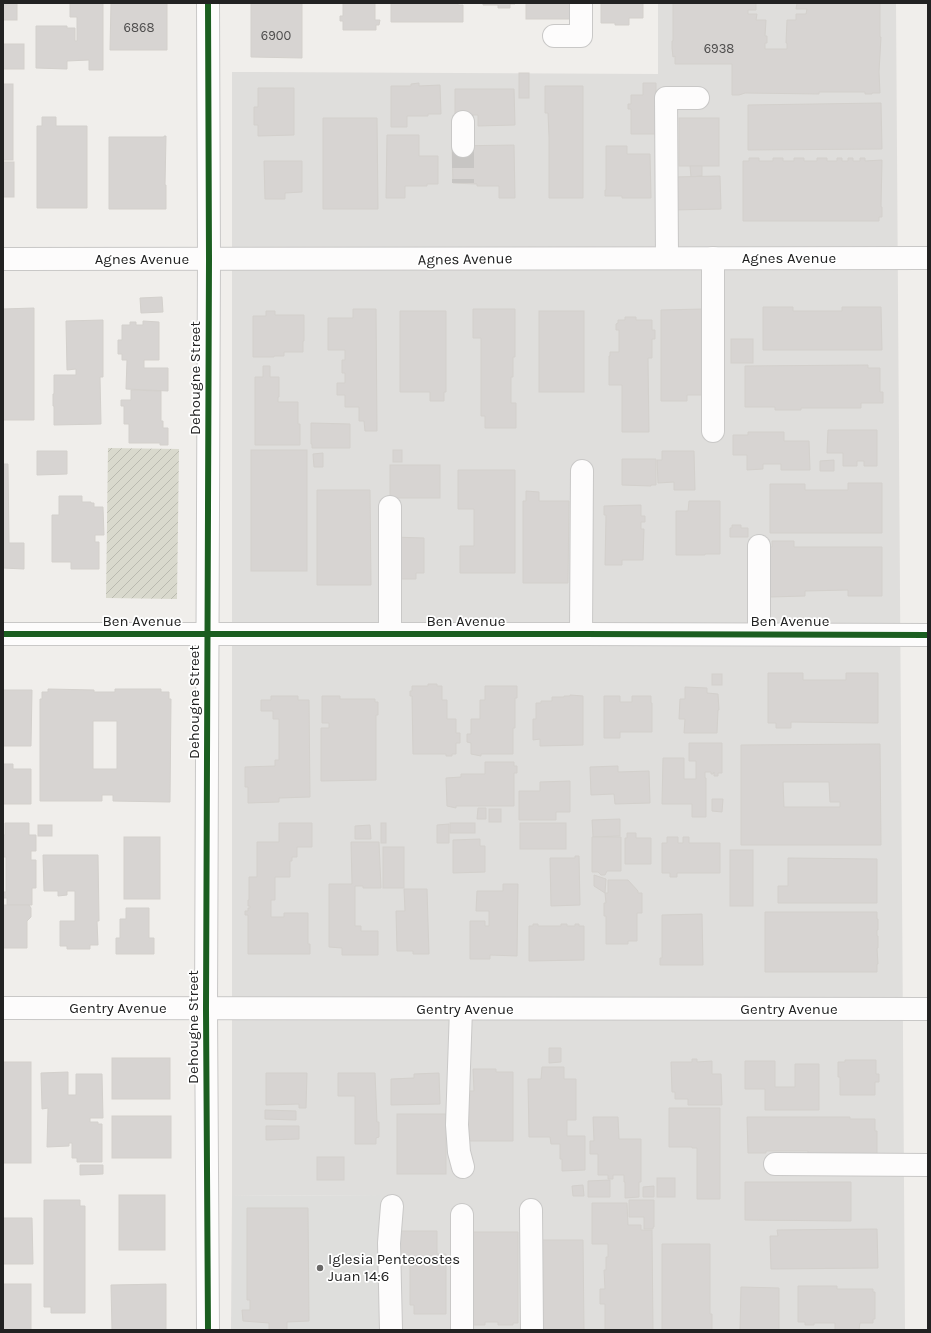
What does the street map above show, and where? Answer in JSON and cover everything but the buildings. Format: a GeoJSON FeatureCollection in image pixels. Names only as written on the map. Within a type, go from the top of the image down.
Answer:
{"type":"FeatureCollection","features":[{"type":"Feature","properties":{"kind":"street","name":"Dehougne Street"},"geometry":{"type":"LineString","coordinates":[[208,3],[209,259],[206,1009],[208,1330]]}},
{"type":"Feature","properties":{"kind":"street"},"geometry":{"type":"LineString","coordinates":[[554,36],[581,36],[581,3]]}},
{"type":"Feature","properties":{"kind":"street"},"geometry":{"type":"LineString","coordinates":[[667,258],[666,98],[698,98]]}},
{"type":"Feature","properties":{"kind":"street"},"geometry":{"type":"LineString","coordinates":[[463,122],[463,146]]}},
{"type":"Feature","properties":{"kind":"street"},"geometry":{"type":"LineString","coordinates":[[713,258],[713,431]]}},
{"type":"Feature","properties":{"kind":"street","name":"Agnes Avenue"},"geometry":{"type":"LineString","coordinates":[[3,259],[928,258]]}},
{"type":"Feature","properties":{"kind":"street"},"geometry":{"type":"LineString","coordinates":[[581,634],[582,471]]}},
{"type":"Feature","properties":{"kind":"street"},"geometry":{"type":"LineString","coordinates":[[390,507],[390,634]]}},
{"type":"Feature","properties":{"kind":"street"},"geometry":{"type":"LineString","coordinates":[[759,546],[759,634]]}},
{"type":"Feature","properties":{"kind":"street","name":"Ben Avenue"},"geometry":{"type":"LineString","coordinates":[[3,634],[928,635]]}},
{"type":"Feature","properties":{"kind":"street","name":"Gentry Avenue"},"geometry":{"type":"LineString","coordinates":[[3,1008],[928,1009]]}},
{"type":"Feature","properties":{"kind":"street"},"geometry":{"type":"LineString","coordinates":[[461,1009],[457,1126],[459,1152],[463,1168]]}},
{"type":"Feature","properties":{"kind":"street"},"geometry":{"type":"LineString","coordinates":[[928,1165],[776,1169],[928,1176]]}},
{"type":"Feature","properties":{"kind":"street"},"geometry":{"type":"LineString","coordinates":[[391,1330],[389,1243],[392,1206]]}},
{"type":"Feature","properties":{"kind":"street"},"geometry":{"type":"LineString","coordinates":[[531,1210],[532,1330]]}},
{"type":"Feature","properties":{"kind":"street"},"geometry":{"type":"LineString","coordinates":[[462,1215],[462,1330]]}},
{"type":"Feature","properties":{"kind":"shaded area"},"geometry":{"type":"Polygon","coordinates":[[[658,3],[896,3],[905,1330],[382,1330],[381,1195],[232,1196],[232,72],[658,74],[658,3]]]}},
{"type":"Feature","properties":{"kind":"shaded area"},"geometry":{"type":"Polygon","coordinates":[[[108,448],[179,449],[177,599],[106,598],[108,448]]]}},
{"type":"Feature","properties":{"kind":"shaded area"},"geometry":{"type":"Polygon","coordinates":[[[381,1195],[382,1330],[231,1330],[232,1196],[381,1195]]]}},
{"type":"Feature","properties":{"kind":"tunnel"},"geometry":{"type":"LineString","coordinates":[[463,146],[463,183]]}},
{"type":"Feature","properties":{"kind":"cycle path"},"geometry":{"type":"LineString","coordinates":[[208,3],[209,259],[206,1009],[208,1330]]}},
{"type":"Feature","properties":{"kind":"cycle path"},"geometry":{"type":"LineString","coordinates":[[3,634],[928,635]]}},
{"type":"Feature","properties":{"kind":"place","name":"Iglesia Pentecostes Juan 14:6"},"geometry":{"type":"Point","coordinates":[320,1268]}}]}
